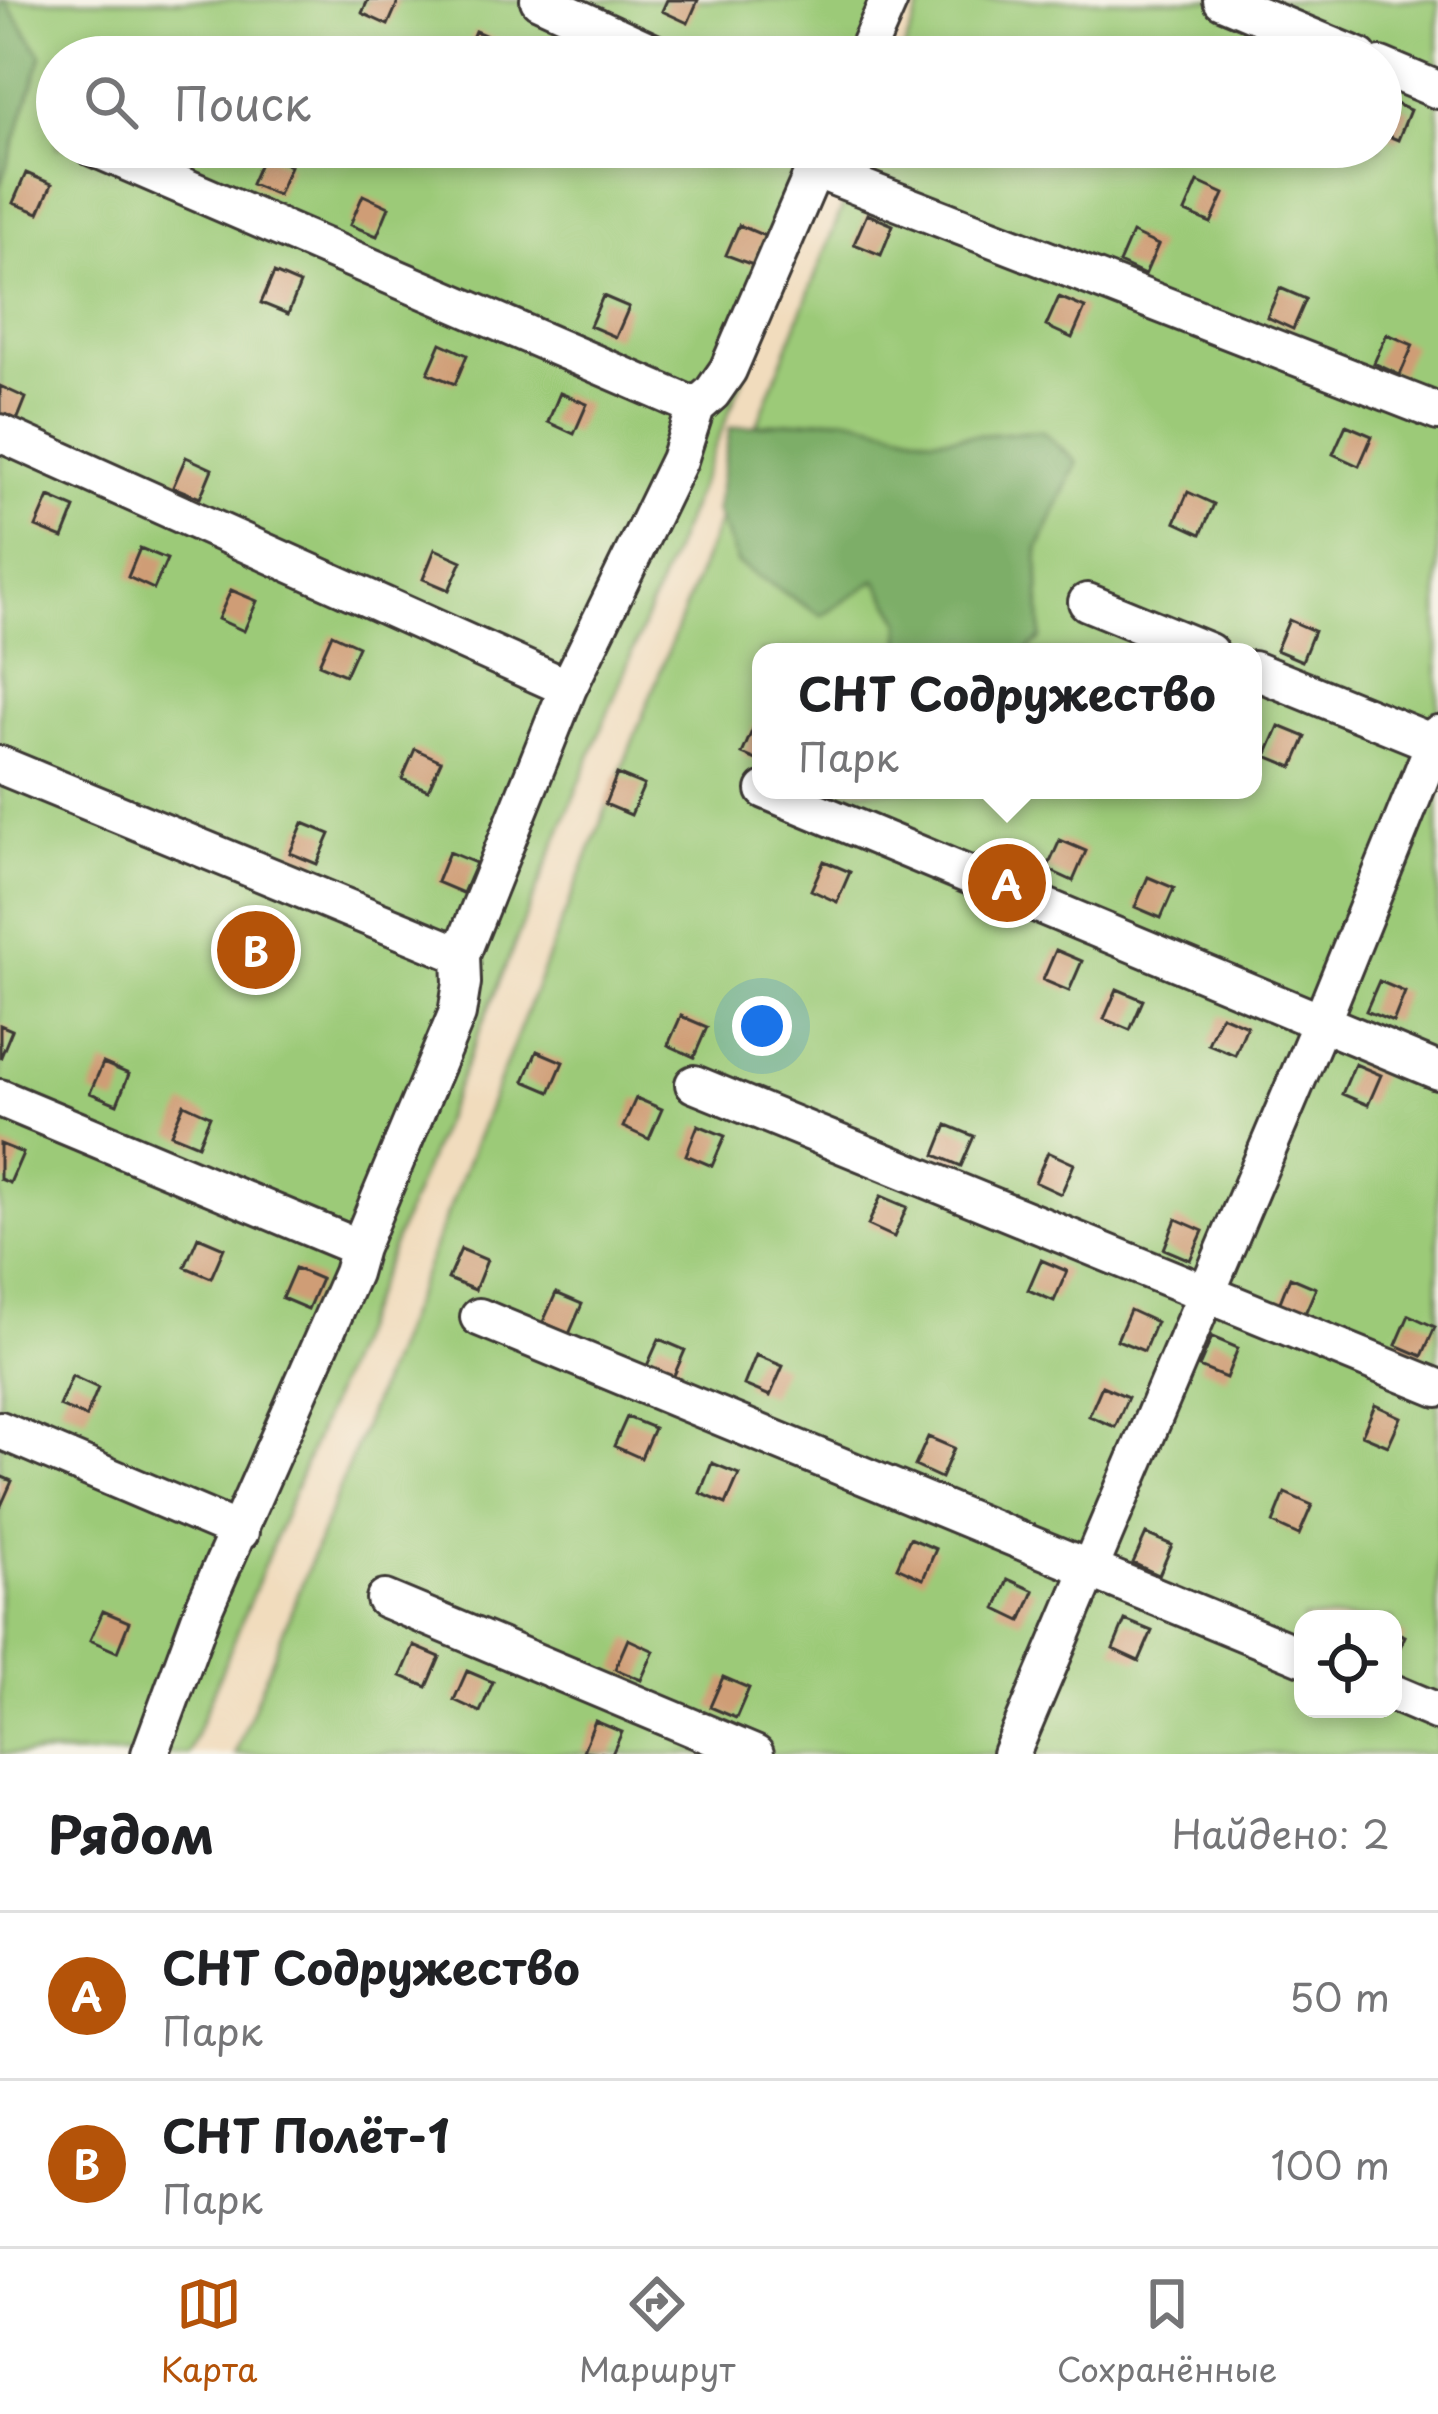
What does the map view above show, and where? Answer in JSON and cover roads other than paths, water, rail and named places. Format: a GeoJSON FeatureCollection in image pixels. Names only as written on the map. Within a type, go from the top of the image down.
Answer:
{"type":"FeatureCollection","features":[{"type":"Feature","properties":{"kind":"street"},"geometry":{"type":"LineString","coordinates":[[539,0],[617,36]]}},
{"type":"Feature","properties":{"kind":"street"},"geometry":{"type":"LineString","coordinates":[[873,36],[889,0]]}},
{"type":"Feature","properties":{"kind":"street"},"geometry":{"type":"LineString","coordinates":[[1222,0],[1309,36]]}},
{"type":"Feature","properties":{"kind":"street"},"geometry":{"type":"LineString","coordinates":[[1402,75],[1438,90]]}},
{"type":"Feature","properties":{"kind":"street"},"geometry":{"type":"LineString","coordinates":[[141,168],[696,407]]}},
{"type":"Feature","properties":{"kind":"street"},"geometry":{"type":"LineString","coordinates":[[150,1754],[202,1610],[352,1273],[358,1248],[457,1014],[461,955],[568,688],[680,460],[696,407],[728,370],[815,168]]}},
{"type":"Feature","properties":{"kind":"street"},"geometry":{"type":"LineString","coordinates":[[843,168],[1438,412]]}},
{"type":"Feature","properties":{"kind":"street"},"geometry":{"type":"LineString","coordinates":[[0,433],[568,688]]}},
{"type":"Feature","properties":{"kind":"street"},"geometry":{"type":"LineString","coordinates":[[1087,602],[1187,643]]}},
{"type":"Feature","properties":{"kind":"street"},"geometry":{"type":"LineString","coordinates":[[1011,1754],[1437,741],[1262,673]]}},
{"type":"Feature","properties":{"kind":"street"},"geometry":{"type":"LineString","coordinates":[[0,765],[461,955]]}},
{"type":"Feature","properties":{"kind":"street"},"geometry":{"type":"LineString","coordinates":[[787,799],[1438,1071]]}},
{"type":"Feature","properties":{"kind":"street"},"geometry":{"type":"LineString","coordinates":[[694,1084],[1438,1388]]}},
{"type":"Feature","properties":{"kind":"street"},"geometry":{"type":"LineString","coordinates":[[0,1098],[358,1248]]}},
{"type":"Feature","properties":{"kind":"street"},"geometry":{"type":"LineString","coordinates":[[479,1317],[1294,1653]]}},
{"type":"Feature","properties":{"kind":"street"},"geometry":{"type":"LineString","coordinates":[[0,1430],[239,1532]]}},
{"type":"Feature","properties":{"kind":"street"},"geometry":{"type":"LineString","coordinates":[[385,1599],[755,1754]]}},
{"type":"Feature","properties":{"kind":"street"},"geometry":{"type":"LineString","coordinates":[[1402,1698],[1438,1712]]}},
{"type":"Feature","properties":{"kind":"place","name":"СНТ Содружество"},"geometry":{"type":"Point","coordinates":[1007,883]}},
{"type":"Feature","properties":{"kind":"place","name":"СНТ Полёт-1"},"geometry":{"type":"Point","coordinates":[256,950]}}]}
